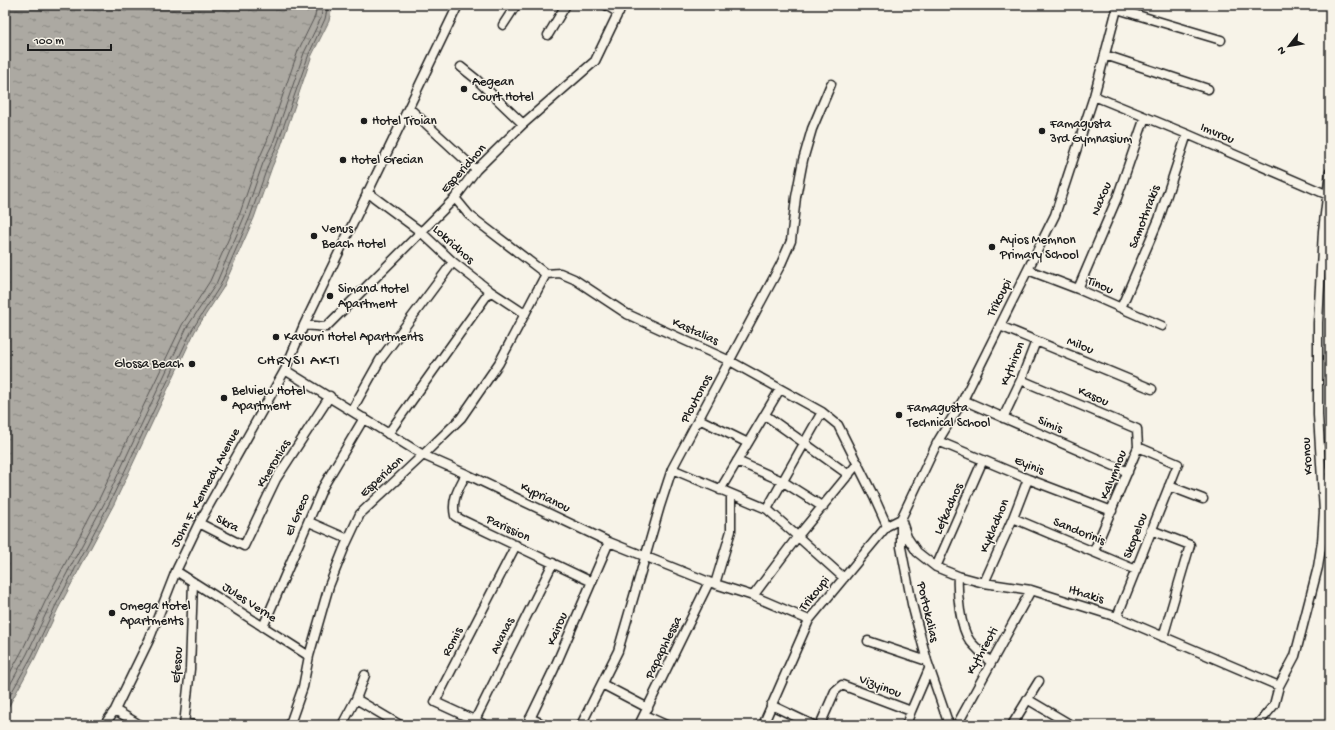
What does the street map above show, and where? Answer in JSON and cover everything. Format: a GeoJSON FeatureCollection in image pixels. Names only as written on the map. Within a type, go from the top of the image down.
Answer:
{"type":"FeatureCollection","features":[{"type":"Feature","properties":{"kind":"street","name":"John F. Kennedy Avenue"},"geometry":{"type":"LineString","coordinates":[[104,725],[115,710],[149,640],[176,571],[199,523],[285,370],[304,325],[367,192],[458,5]]}},
{"type":"Feature","properties":{"kind":"street"},"geometry":{"type":"LineString","coordinates":[[503,25],[516,5]]}},
{"type":"Feature","properties":{"kind":"street"},"geometry":{"type":"LineString","coordinates":[[548,35],[566,5]]}},
{"type":"Feature","properties":{"kind":"street"},"geometry":{"type":"LineString","coordinates":[[606,5],[621,9]]}},
{"type":"Feature","properties":{"kind":"street"},"geometry":{"type":"LineString","coordinates":[[1118,7],[1221,40]]}},
{"type":"Feature","properties":{"kind":"street","name":"Trikoupi"},"geometry":{"type":"LineString","coordinates":[[908,502],[938,441],[963,400],[1055,215],[1094,96],[1118,7]]}},
{"type":"Feature","properties":{"kind":"street","name":"Esperidhon"},"geometry":{"type":"LineString","coordinates":[[304,325],[326,327],[455,198],[476,170],[523,124],[595,61],[621,9]]}},
{"type":"Feature","properties":{"kind":"street"},"geometry":{"type":"LineString","coordinates":[[1104,55],[1208,89]]}},
{"type":"Feature","properties":{"kind":"street"},"geometry":{"type":"LineString","coordinates":[[461,66],[523,124]]}},
{"type":"Feature","properties":{"kind":"street","name":"Ploutonos"},"geometry":{"type":"LineString","coordinates":[[581,725],[618,651],[672,469],[781,264],[791,241],[796,197],[803,160],[812,129],[831,84]]}},
{"type":"Feature","properties":{"kind":"street","name":"Imvrou"},"geometry":{"type":"LineString","coordinates":[[1094,96],[1187,134],[1328,195]]}},
{"type":"Feature","properties":{"kind":"street"},"geometry":{"type":"LineString","coordinates":[[409,108],[476,170]]}},
{"type":"Feature","properties":{"kind":"street","name":"Naxou"},"geometry":{"type":"LineString","coordinates":[[1078,289],[1117,198],[1145,117]]}},
{"type":"Feature","properties":{"kind":"street","name":"Samothrakis"},"geometry":{"type":"LineString","coordinates":[[1121,308],[1159,219],[1187,134]]}},
{"type":"Feature","properties":{"kind":"street","name":"Kronou"},"geometry":{"type":"LineString","coordinates":[[1257,725],[1274,705],[1279,686],[1294,656],[1318,567],[1322,542],[1324,512],[1318,415],[1318,323],[1323,231],[1330,172]]}},
{"type":"Feature","properties":{"kind":"street","name":"Lokridhos"},"geometry":{"type":"LineString","coordinates":[[367,192],[421,232],[453,262],[490,291],[524,314]]}},
{"type":"Feature","properties":{"kind":"street"},"geometry":{"type":"LineString","coordinates":[[455,198],[469,215],[546,274]]}},
{"type":"Feature","properties":{"kind":"street"},"geometry":{"type":"LineString","coordinates":[[352,410],[380,360],[453,262]]}},
{"type":"Feature","properties":{"kind":"street","name":"Tinou"},"geometry":{"type":"LineString","coordinates":[[1028,270],[1078,289],[1162,326]]}},
{"type":"Feature","properties":{"kind":"street","name":"Kastalias"},"geometry":{"type":"LineString","coordinates":[[546,274],[560,273],[574,278],[627,314],[730,361],[822,412],[838,425],[858,463],[887,526]]}},
{"type":"Feature","properties":{"kind":"street","name":"Esperidon"},"geometry":{"type":"LineString","coordinates":[[288,725],[291,721],[303,687],[309,656],[329,586],[360,514],[424,455],[461,418],[499,363],[546,274]]}},
{"type":"Feature","properties":{"kind":"street"},"geometry":{"type":"LineString","coordinates":[[388,434],[490,291]]}},
{"type":"Feature","properties":{"kind":"street","name":"Milou"},"geometry":{"type":"LineString","coordinates":[[1000,326],[1152,389]]}},
{"type":"Feature","properties":{"kind":"street","name":"Kythiron"},"geometry":{"type":"LineString","coordinates":[[1003,418],[1021,380],[1036,341]]}},
{"type":"Feature","properties":{"kind":"street","name":"Kyprianou"},"geometry":{"type":"LineString","coordinates":[[285,370],[330,396],[388,434],[424,455],[609,542],[712,583],[753,596],[809,620]]}},
{"type":"Feature","properties":{"kind":"street","name":"Kasou"},"geometry":{"type":"LineString","coordinates":[[1021,380],[1137,429],[1138,447]]}},
{"type":"Feature","properties":{"kind":"street"},"geometry":{"type":"LineString","coordinates":[[720,490],[780,389]]}},
{"type":"Feature","properties":{"kind":"street","name":"Kheronias"},"geometry":{"type":"LineString","coordinates":[[244,546],[276,479],[330,396]]}},
{"type":"Feature","properties":{"kind":"street","name":"Simis"},"geometry":{"type":"LineString","coordinates":[[963,400],[1128,472]]}},
{"type":"Feature","properties":{"kind":"street"},"geometry":{"type":"LineString","coordinates":[[767,509],[782,480],[822,412]]}},
{"type":"Feature","properties":{"kind":"street"},"geometry":{"type":"LineString","coordinates":[[765,415],[805,442],[849,475]]}},
{"type":"Feature","properties":{"kind":"street","name":"El Greco"},"geometry":{"type":"LineString","coordinates":[[263,627],[323,487],[364,418]]}},
{"type":"Feature","properties":{"kind":"street"},"geometry":{"type":"LineString","coordinates":[[699,419],[748,443]]}},
{"type":"Feature","properties":{"kind":"street","name":"Eyinis"},"geometry":{"type":"LineString","coordinates":[[938,441],[1028,479],[1112,511]]}},
{"type":"Feature","properties":{"kind":"street","name":"Kalymnou"},"geometry":{"type":"LineString","coordinates":[[1094,551],[1138,447],[1178,464]]}},
{"type":"Feature","properties":{"kind":"street","name":"Lefkadhos"},"geometry":{"type":"LineString","coordinates":[[936,567],[983,460]]}},
{"type":"Feature","properties":{"kind":"street"},"geometry":{"type":"LineString","coordinates":[[737,461],[782,480],[823,507]]}},
{"type":"Feature","properties":{"kind":"street"},"geometry":{"type":"LineString","coordinates":[[753,596],[798,536],[858,463]]}},
{"type":"Feature","properties":{"kind":"street","name":"Skopelou"},"geometry":{"type":"LineString","coordinates":[[1117,617],[1178,464]]}},
{"type":"Feature","properties":{"kind":"street"},"geometry":{"type":"LineString","coordinates":[[672,469],[767,509],[844,578]]}},
{"type":"Feature","properties":{"kind":"street","name":"Parission"},"geometry":{"type":"LineString","coordinates":[[466,474],[457,492],[453,506],[455,516],[460,520],[592,582]]}},
{"type":"Feature","properties":{"kind":"street","name":"Kykladhon"},"geometry":{"type":"LineString","coordinates":[[984,583],[1013,518],[1028,479]]}},
{"type":"Feature","properties":{"kind":"street"},"geometry":{"type":"LineString","coordinates":[[1169,486],[1203,499]]}},
{"type":"Feature","properties":{"kind":"street","name":"Papaphlessa"},"geometry":{"type":"LineString","coordinates":[[639,725],[712,583],[731,531],[731,495]]}},
{"type":"Feature","properties":{"kind":"street","name":"Portokalias"},"geometry":{"type":"LineString","coordinates":[[908,502],[901,519],[901,547],[912,604],[928,665],[948,725]]}},
{"type":"Feature","properties":{"kind":"street","name":"Sandorinis"},"geometry":{"type":"LineString","coordinates":[[1013,518],[1136,570]]}},
{"type":"Feature","properties":{"kind":"street","name":"Trikoupi"},"geometry":{"type":"LineString","coordinates":[[763,725],[809,620],[887,526],[901,519]]}},
{"type":"Feature","properties":{"kind":"street","name":"Ithakis"},"geometry":{"type":"LineString","coordinates":[[901,519],[907,537],[917,552],[936,567],[958,576],[984,583],[1030,590],[1117,617],[1279,686]]}},
{"type":"Feature","properties":{"kind":"street"},"geometry":{"type":"LineString","coordinates":[[309,522],[348,539]]}},
{"type":"Feature","properties":{"kind":"street","name":"Skra"},"geometry":{"type":"LineString","coordinates":[[199,523],[244,546]]}},
{"type":"Feature","properties":{"kind":"street"},"geometry":{"type":"LineString","coordinates":[[1151,530],[1190,545],[1163,636]]}},
{"type":"Feature","properties":{"kind":"street","name":"Kairou"},"geometry":{"type":"LineString","coordinates":[[529,722],[554,669],[609,542]]}},
{"type":"Feature","properties":{"kind":"street","name":"Romis"},"geometry":{"type":"LineString","coordinates":[[484,725],[435,702],[516,545]]}},
{"type":"Feature","properties":{"kind":"street","name":"Avanas"},"geometry":{"type":"LineString","coordinates":[[474,720],[553,563]]}},
{"type":"Feature","properties":{"kind":"street","name":"Jules Verne"},"geometry":{"type":"LineString","coordinates":[[176,571],[309,656]]}},
{"type":"Feature","properties":{"kind":"street"},"geometry":{"type":"LineString","coordinates":[[958,576],[957,594],[962,619],[969,640],[990,662]]}},
{"type":"Feature","properties":{"kind":"street","name":"Efesou"},"geometry":{"type":"LineString","coordinates":[[184,724],[190,669],[193,582]]}},
{"type":"Feature","properties":{"kind":"street","name":"Kythreoti"},"geometry":{"type":"LineString","coordinates":[[956,725],[1030,590]]}},
{"type":"Feature","properties":{"kind":"street"},"geometry":{"type":"LineString","coordinates":[[868,641],[928,665],[906,725]]}},
{"type":"Feature","properties":{"kind":"street"},"geometry":{"type":"LineString","coordinates":[[342,725],[366,675]]}},
{"type":"Feature","properties":{"kind":"street"},"geometry":{"type":"LineString","coordinates":[[1012,725],[1039,681]]}},
{"type":"Feature","properties":{"kind":"street"},"geometry":{"type":"LineString","coordinates":[[602,684],[666,725]]}},
{"type":"Feature","properties":{"kind":"street","name":"Vizyinou"},"geometry":{"type":"LineString","coordinates":[[820,725],[835,691],[842,685],[911,711]]}},
{"type":"Feature","properties":{"kind":"street"},"geometry":{"type":"LineString","coordinates":[[356,698],[400,725]]}},
{"type":"Feature","properties":{"kind":"street"},"geometry":{"type":"LineString","coordinates":[[1028,699],[1071,725]]}},
{"type":"Feature","properties":{"kind":"street"},"geometry":{"type":"LineString","coordinates":[[771,705],[813,725]]}},
{"type":"Feature","properties":{"kind":"street"},"geometry":{"type":"LineString","coordinates":[[115,710],[140,725]]}},
{"type":"Feature","properties":{"kind":"street"},"geometry":{"type":"LineString","coordinates":[[529,722],[545,725]]}},
{"type":"Feature","properties":{"kind":"street"},"geometry":{"type":"LineString","coordinates":[[184,724],[194,725]]}},
{"type":"Feature","properties":{"kind":"water"},"geometry":{"type":"Polygon","coordinates":[[[5,5],[332,5],[329,21],[312,55],[281,146],[254,218],[223,288],[195,331],[114,504],[5,713],[5,5]]]}},
{"type":"Feature","properties":{"kind":"place","name":"Aegean Court Hotel"},"geometry":{"type":"Point","coordinates":[464,89]}},
{"type":"Feature","properties":{"kind":"place","name":"Hotel Troian"},"geometry":{"type":"Point","coordinates":[364,121]}},
{"type":"Feature","properties":{"kind":"place","name":"Famagusta 3rd Gymnasium"},"geometry":{"type":"Point","coordinates":[1042,131]}},
{"type":"Feature","properties":{"kind":"place","name":"Hotel Grecian"},"geometry":{"type":"Point","coordinates":[343,160]}},
{"type":"Feature","properties":{"kind":"place","name":"Venus Beach Hotel"},"geometry":{"type":"Point","coordinates":[314,236]}},
{"type":"Feature","properties":{"kind":"place","name":"Ayios Memnon Primary School"},"geometry":{"type":"Point","coordinates":[992,247]}},
{"type":"Feature","properties":{"kind":"place","name":"Simand Hotel Apartment"},"geometry":{"type":"Point","coordinates":[330,296]}},
{"type":"Feature","properties":{"kind":"place","name":"Kavouri Hotel Apartments"},"geometry":{"type":"Point","coordinates":[276,337]}},
{"type":"Feature","properties":{"kind":"place","name":"Glossa Beach"},"geometry":{"type":"Point","coordinates":[192,364]}},
{"type":"Feature","properties":{"kind":"place","name":"Belview Hotel Apartment"},"geometry":{"type":"Point","coordinates":[224,398]}},
{"type":"Feature","properties":{"kind":"place","name":"Famagusta Technical School"},"geometry":{"type":"Point","coordinates":[899,415]}},
{"type":"Feature","properties":{"kind":"place","name":"Omega Hotel Apartments"},"geometry":{"type":"Point","coordinates":[112,613]}},
{"type":"Feature","properties":{"kind":"district","name":"CHRYSI AKTI"},"geometry":{"type":"Point","coordinates":[299,361]}}]}
